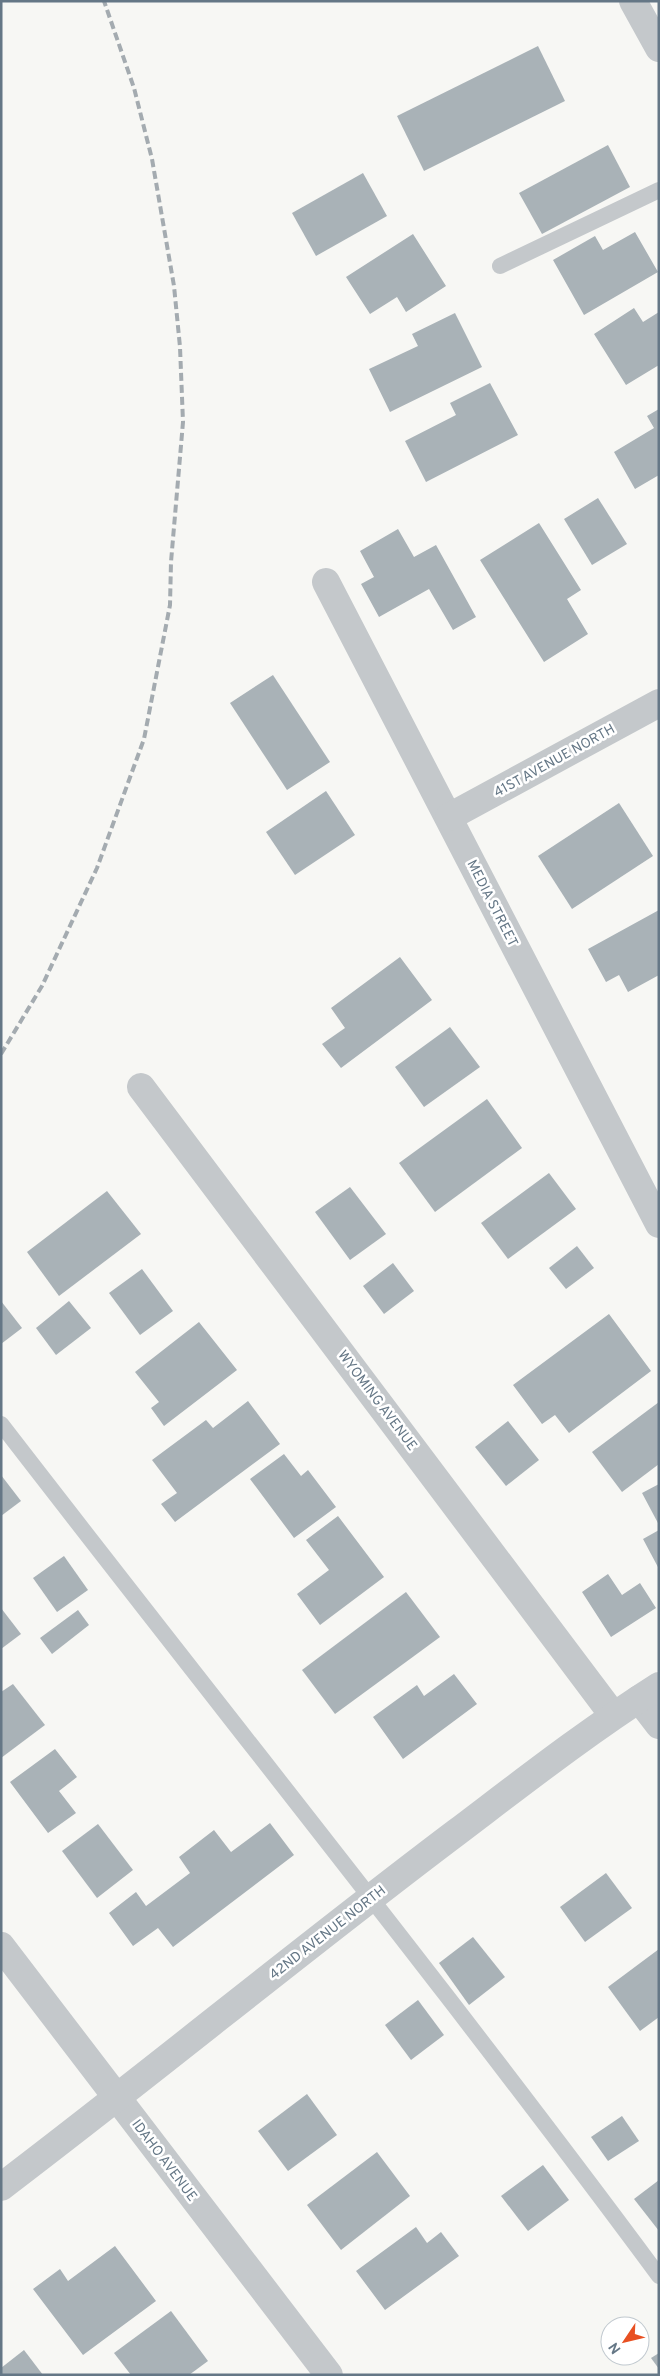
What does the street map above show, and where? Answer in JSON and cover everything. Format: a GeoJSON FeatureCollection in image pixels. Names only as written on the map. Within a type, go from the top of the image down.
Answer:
{"type":"FeatureCollection","features":[{"type":"Feature","properties":{"kind":"street"},"geometry":{"type":"LineString","coordinates":[[633,1],[659,48]]}},
{"type":"Feature","properties":{"kind":"street","name":"MEDIA STREET"},"geometry":{"type":"LineString","coordinates":[[326,582],[450,817],[659,1224]]}},
{"type":"Feature","properties":{"kind":"street","name":"41ST AVENUE NORTH"},"geometry":{"type":"LineString","coordinates":[[450,817],[659,703]]}},
{"type":"Feature","properties":{"kind":"street","name":"WYOMING AVENUE"},"geometry":{"type":"LineString","coordinates":[[141,1087],[613,1715]]}},
{"type":"Feature","properties":{"kind":"street"},"geometry":{"type":"LineString","coordinates":[[649,1693],[659,1725]]}},
{"type":"Feature","properties":{"kind":"street","name":"42ND AVENUE NORTH"},"geometry":{"type":"LineString","coordinates":[[1,2187],[118,2098],[371,1896],[613,1715],[649,1693]]}},
{"type":"Feature","properties":{"kind":"street","name":"IDAHO AVENUE"},"geometry":{"type":"LineString","coordinates":[[1,1946],[328,2375]]}},
{"type":"Feature","properties":{"kind":"lane"},"geometry":{"type":"LineString","coordinates":[[500,266],[659,190]]}},
{"type":"Feature","properties":{"kind":"lane"},"geometry":{"type":"LineString","coordinates":[[1,1424],[126,1586],[371,1896],[659,2276]]}},
{"type":"Feature","properties":{"kind":"building"},"geometry":{"type":"Polygon","coordinates":[[[538,46],[565,101],[424,171],[397,116],[538,46]]]}},
{"type":"Feature","properties":{"kind":"building"},"geometry":{"type":"Polygon","coordinates":[[[608,145],[630,187],[542,234],[519,193],[608,145]]]}},
{"type":"Feature","properties":{"kind":"building"},"geometry":{"type":"Polygon","coordinates":[[[363,173],[387,216],[316,256],[292,213],[363,173]]]}},
{"type":"Feature","properties":{"kind":"building"},"geometry":{"type":"Polygon","coordinates":[[[635,232],[658,272],[584,315],[553,260],[595,236],[603,250],[635,232]]]}},
{"type":"Feature","properties":{"kind":"building"},"geometry":{"type":"Polygon","coordinates":[[[413,234],[446,286],[406,312],[397,297],[370,314],[346,277],[413,234]]]}},
{"type":"Feature","properties":{"kind":"building"},"geometry":{"type":"Polygon","coordinates":[[[634,308],[643,322],[659,312],[659,365],[626,385],[594,334],[634,308]]]}},
{"type":"Feature","properties":{"kind":"building"},"geometry":{"type":"Polygon","coordinates":[[[455,313],[482,367],[390,412],[369,369],[418,346],[412,334],[455,313]]]}},
{"type":"Feature","properties":{"kind":"building"},"geometry":{"type":"Polygon","coordinates":[[[490,383],[518,435],[426,482],[405,441],[456,415],[450,403],[490,383]]]}},
{"type":"Feature","properties":{"kind":"building"},"geometry":{"type":"Polygon","coordinates":[[[659,409],[659,475],[635,489],[614,452],[654,428],[647,416],[659,409]]]}},
{"type":"Feature","properties":{"kind":"building"},"geometry":{"type":"Polygon","coordinates":[[[598,498],[627,544],[592,565],[564,519],[598,498]]]}},
{"type":"Feature","properties":{"kind":"building"},"geometry":{"type":"Polygon","coordinates":[[[539,523],[581,590],[567,599],[588,634],[544,662],[480,560],[539,523]]]}},
{"type":"Feature","properties":{"kind":"building"},"geometry":{"type":"Polygon","coordinates":[[[398,529],[414,557],[436,545],[476,617],[453,630],[429,589],[379,617],[361,584],[374,577],[360,551],[398,529]]]}},
{"type":"Feature","properties":{"kind":"building"},"geometry":{"type":"Polygon","coordinates":[[[273,675],[330,762],[287,790],[230,703],[273,675]]]}},
{"type":"Feature","properties":{"kind":"building"},"geometry":{"type":"Polygon","coordinates":[[[326,791],[355,835],[295,875],[266,832],[326,791]]]}},
{"type":"Feature","properties":{"kind":"building"},"geometry":{"type":"Polygon","coordinates":[[[619,803],[653,856],[572,909],[538,856],[619,803]]]}},
{"type":"Feature","properties":{"kind":"building"},"geometry":{"type":"Polygon","coordinates":[[[659,910],[659,975],[628,992],[619,975],[606,982],[588,949],[659,910]]]}},
{"type":"Feature","properties":{"kind":"building"},"geometry":{"type":"Polygon","coordinates":[[[400,957],[432,1000],[341,1068],[322,1044],[345,1028],[331,1008],[400,957]]]}},
{"type":"Feature","properties":{"kind":"building"},"geometry":{"type":"Polygon","coordinates":[[[450,1027],[480,1067],[424,1107],[395,1067],[450,1027]]]}},
{"type":"Feature","properties":{"kind":"building"},"geometry":{"type":"Polygon","coordinates":[[[487,1099],[522,1148],[435,1212],[399,1163],[487,1099]]]}},
{"type":"Feature","properties":{"kind":"building"},"geometry":{"type":"Polygon","coordinates":[[[549,1173],[576,1209],[508,1259],[481,1223],[549,1173]]]}},
{"type":"Feature","properties":{"kind":"building"},"geometry":{"type":"Polygon","coordinates":[[[350,1187],[386,1234],[350,1260],[315,1212],[350,1187]]]}},
{"type":"Feature","properties":{"kind":"building"},"geometry":{"type":"Polygon","coordinates":[[[107,1191],[141,1234],[59,1296],[27,1252],[107,1191]]]}},
{"type":"Feature","properties":{"kind":"building"},"geometry":{"type":"Polygon","coordinates":[[[577,1246],[594,1268],[566,1289],[549,1268],[577,1246]]]}},
{"type":"Feature","properties":{"kind":"building"},"geometry":{"type":"Polygon","coordinates":[[[393,1263],[414,1291],[384,1314],[363,1286],[393,1263]]]}},
{"type":"Feature","properties":{"kind":"building"},"geometry":{"type":"Polygon","coordinates":[[[142,1269],[173,1311],[140,1335],[109,1293],[142,1269]]]}},
{"type":"Feature","properties":{"kind":"building"},"geometry":{"type":"Polygon","coordinates":[[[1,1301],[22,1328],[1,1344],[1,1301]]]}},
{"type":"Feature","properties":{"kind":"building"},"geometry":{"type":"Polygon","coordinates":[[[69,1301],[91,1328],[56,1355],[36,1328],[69,1301]]]}},
{"type":"Feature","properties":{"kind":"building"},"geometry":{"type":"Polygon","coordinates":[[[609,1314],[651,1371],[569,1433],[555,1415],[542,1424],[513,1385],[609,1314]]]}},
{"type":"Feature","properties":{"kind":"building"},"geometry":{"type":"Polygon","coordinates":[[[199,1322],[237,1370],[164,1426],[151,1408],[159,1402],[135,1372],[199,1322]]]}},
{"type":"Feature","properties":{"kind":"building"},"geometry":{"type":"Polygon","coordinates":[[[248,1401],[280,1444],[175,1522],[161,1504],[177,1493],[152,1460],[206,1420],[213,1428],[248,1401]]]}},
{"type":"Feature","properties":{"kind":"building"},"geometry":{"type":"Polygon","coordinates":[[[659,1402],[659,1464],[622,1492],[592,1452],[659,1402]]]}},
{"type":"Feature","properties":{"kind":"building"},"geometry":{"type":"Polygon","coordinates":[[[508,1421],[539,1460],[506,1486],[475,1447],[508,1421]]]}},
{"type":"Feature","properties":{"kind":"building"},"geometry":{"type":"Polygon","coordinates":[[[284,1454],[301,1476],[308,1470],[336,1507],[294,1538],[250,1479],[284,1454]]]}},
{"type":"Feature","properties":{"kind":"building"},"geometry":{"type":"Polygon","coordinates":[[[1,1475],[21,1501],[1,1516],[1,1475]]]}},
{"type":"Feature","properties":{"kind":"building"},"geometry":{"type":"Polygon","coordinates":[[[659,1484],[659,1525],[642,1493],[659,1484]]]}},
{"type":"Feature","properties":{"kind":"building"},"geometry":{"type":"Polygon","coordinates":[[[338,1516],[384,1577],[320,1625],[297,1594],[329,1570],[306,1540],[338,1516]]]}},
{"type":"Feature","properties":{"kind":"building"},"geometry":{"type":"Polygon","coordinates":[[[659,1530],[659,1569],[643,1539],[659,1530]]]}},
{"type":"Feature","properties":{"kind":"building"},"geometry":{"type":"Polygon","coordinates":[[[64,1556],[88,1590],[57,1612],[33,1578],[64,1556]]]}},
{"type":"Feature","properties":{"kind":"building"},"geometry":{"type":"Polygon","coordinates":[[[608,1574],[622,1595],[640,1583],[656,1608],[611,1637],[582,1592],[608,1574]]]}},
{"type":"Feature","properties":{"kind":"building"},"geometry":{"type":"Polygon","coordinates":[[[406,1592],[440,1637],[335,1714],[302,1670],[406,1592]]]}},
{"type":"Feature","properties":{"kind":"building"},"geometry":{"type":"Polygon","coordinates":[[[1,1608],[21,1634],[1,1649],[1,1608]]]}},
{"type":"Feature","properties":{"kind":"building"},"geometry":{"type":"Polygon","coordinates":[[[78,1610],[89,1625],[52,1654],[40,1638],[78,1610]]]}},
{"type":"Feature","properties":{"kind":"building"},"geometry":{"type":"Polygon","coordinates":[[[454,1674],[477,1704],[403,1759],[373,1717],[417,1685],[424,1696],[454,1674]]]}},
{"type":"Feature","properties":{"kind":"building"},"geometry":{"type":"Polygon","coordinates":[[[13,1684],[45,1725],[1,1758],[1,1692],[13,1684]]]}},
{"type":"Feature","properties":{"kind":"building"},"geometry":{"type":"Polygon","coordinates":[[[55,1749],[77,1777],[59,1791],[76,1813],[48,1833],[10,1782],[55,1749]]]}},
{"type":"Feature","properties":{"kind":"building"},"geometry":{"type":"Polygon","coordinates":[[[270,1823],[294,1855],[173,1947],[158,1928],[133,1946],[109,1913],[136,1892],[146,1906],[190,1873],[179,1857],[214,1830],[231,1852],[270,1823]]]}},
{"type":"Feature","properties":{"kind":"building"},"geometry":{"type":"Polygon","coordinates":[[[98,1824],[133,1870],[97,1898],[62,1851],[98,1824]]]}},
{"type":"Feature","properties":{"kind":"building"},"geometry":{"type":"Polygon","coordinates":[[[606,1873],[632,1908],[585,1942],[560,1907],[606,1873]]]}},
{"type":"Feature","properties":{"kind":"building"},"geometry":{"type":"Polygon","coordinates":[[[473,1937],[505,1977],[469,2005],[439,1963],[473,1937]]]}},
{"type":"Feature","properties":{"kind":"building"},"geometry":{"type":"Polygon","coordinates":[[[659,1949],[659,2017],[640,2031],[608,1987],[659,1949]]]}},
{"type":"Feature","properties":{"kind":"building"},"geometry":{"type":"Polygon","coordinates":[[[418,2000],[444,2035],[411,2060],[385,2025],[418,2000]]]}},
{"type":"Feature","properties":{"kind":"building"},"geometry":{"type":"Polygon","coordinates":[[[307,2094],[337,2135],[288,2171],[258,2131],[307,2094]]]}},
{"type":"Feature","properties":{"kind":"building"},"geometry":{"type":"Polygon","coordinates":[[[622,2116],[639,2141],[608,2161],[591,2137],[622,2116]]]}},
{"type":"Feature","properties":{"kind":"building"},"geometry":{"type":"Polygon","coordinates":[[[377,2152],[410,2196],[341,2250],[307,2205],[377,2152]]]}},
{"type":"Feature","properties":{"kind":"building"},"geometry":{"type":"Polygon","coordinates":[[[543,2165],[569,2200],[528,2231],[501,2196],[543,2165]]]}},
{"type":"Feature","properties":{"kind":"building"},"geometry":{"type":"Polygon","coordinates":[[[659,2180],[659,2231],[634,2199],[659,2180]]]}},
{"type":"Feature","properties":{"kind":"building"},"geometry":{"type":"Polygon","coordinates":[[[416,2227],[427,2243],[441,2232],[459,2256],[385,2310],[356,2271],[416,2227]]]}},
{"type":"Feature","properties":{"kind":"building"},"geometry":{"type":"Polygon","coordinates":[[[115,2246],[156,2301],[83,2355],[33,2289],[60,2269],[68,2281],[115,2246]]]}},
{"type":"Feature","properties":{"kind":"building"},"geometry":{"type":"Polygon","coordinates":[[[171,2311],[208,2361],[189,2375],[131,2375],[114,2353],[171,2311]]]}},
{"type":"Feature","properties":{"kind":"building"},"geometry":{"type":"Polygon","coordinates":[[[24,2350],[43,2375],[1,2375],[1,2368],[24,2350]]]}},
{"type":"Feature","properties":{"kind":"building"},"geometry":{"type":"Polygon","coordinates":[[[659,2353],[659,2369],[651,2358],[659,2353]]]}},
{"type":"Feature","properties":{"kind":"railway"},"geometry":{"type":"LineString","coordinates":[[1,1054],[42,986],[97,868],[144,739],[170,605],[171,562],[183,422],[180,347],[174,286],[152,159],[134,88],[104,1]]}}]}
